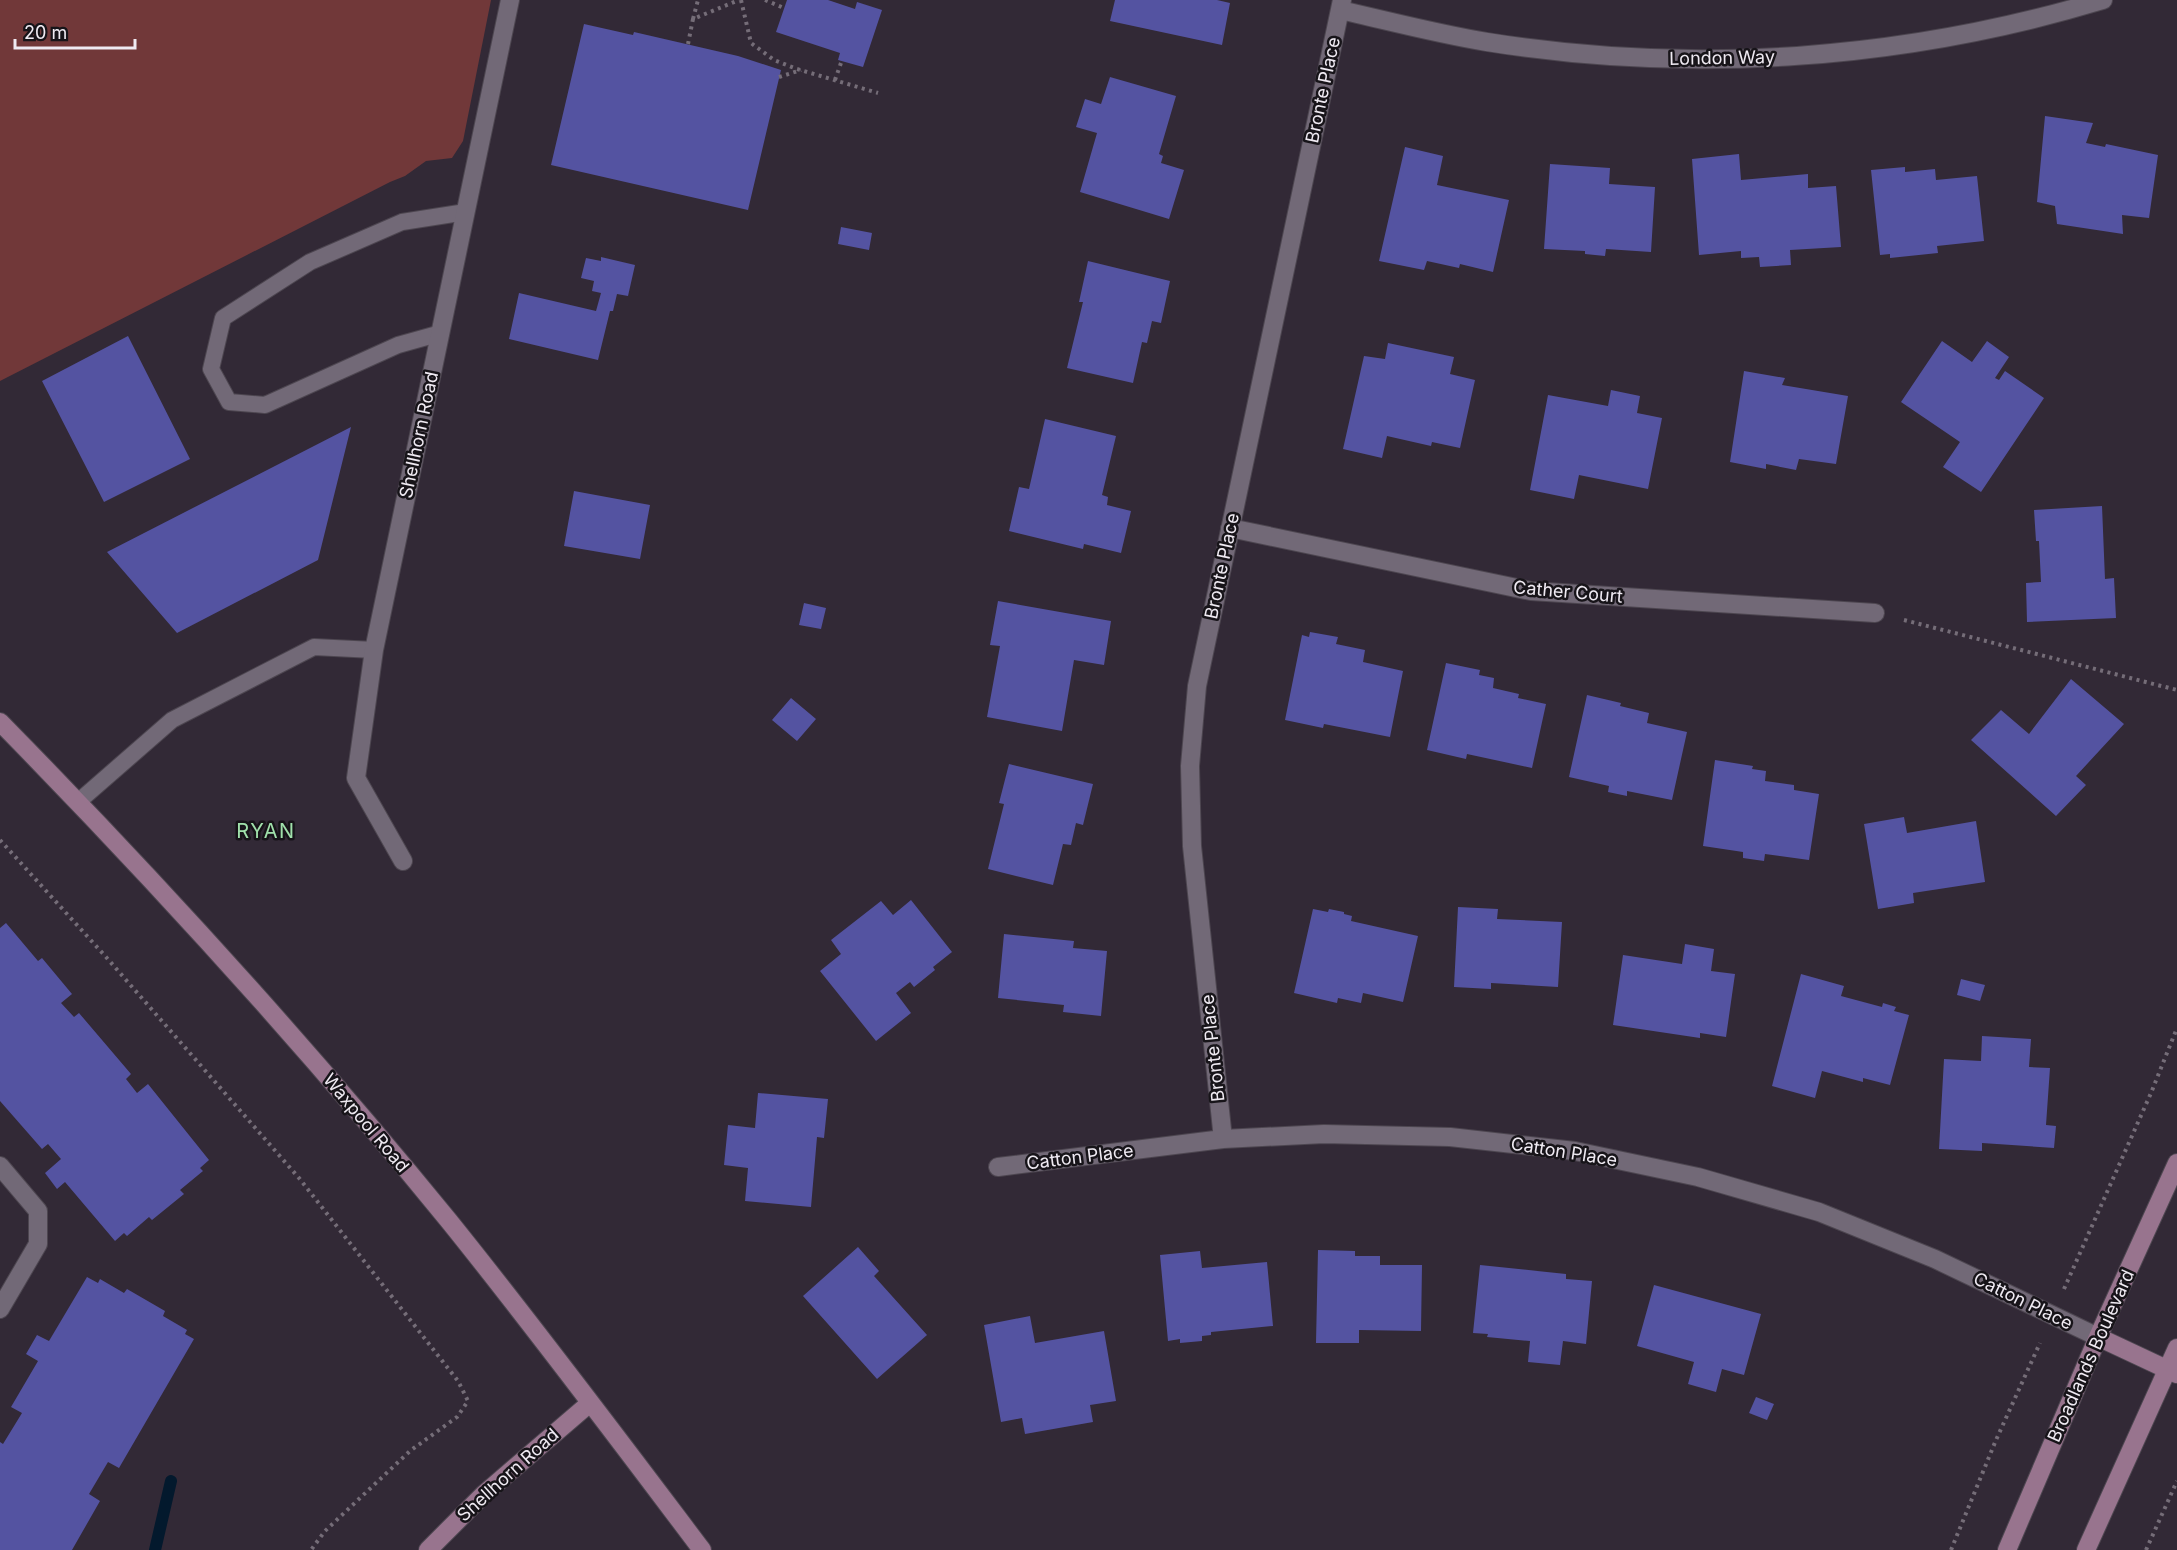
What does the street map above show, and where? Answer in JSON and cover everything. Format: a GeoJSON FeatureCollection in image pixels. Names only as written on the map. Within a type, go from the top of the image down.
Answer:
{"type":"FeatureCollection","features":[{"type":"Feature","properties":{"kind":"street","name":"Shellhorn Road"},"geometry":{"type":"LineString","coordinates":[[403,861],[356,778],[374,650],[510,0]]}},
{"type":"Feature","properties":{"kind":"street","name":"London Way"},"geometry":{"type":"LineString","coordinates":[[1341,5],[1486,42],[1614,57],[1727,60],[1821,55],[1939,39],[2052,15],[2103,0]]}},
{"type":"Feature","properties":{"kind":"street","name":"Bronte Place"},"geometry":{"type":"LineString","coordinates":[[1223,1139],[1192,846],[1190,766],[1197,686],[1341,5]]}},
{"type":"Feature","properties":{"kind":"street","name":"Cather Court"},"geometry":{"type":"LineString","coordinates":[[1230,528],[1531,591],[1875,613]]}},
{"type":"Feature","properties":{"kind":"street","name":"Waxpool Road"},"geometry":{"type":"LineString","coordinates":[[0,722],[78,802],[296,1040],[449,1222],[702,1550]]}},
{"type":"Feature","properties":{"kind":"street","name":"Catton Place"},"geometry":{"type":"LineString","coordinates":[[998,1167],[1223,1139],[1324,1134],[1450,1137],[1575,1151],[1698,1177],[1819,1212],[1917,1252],[2098,1337]]}},
{"type":"Feature","properties":{"kind":"street","name":"Broadlands Boulevard"},"geometry":{"type":"LineString","coordinates":[[2007,1550],[2098,1337],[2177,1163]]}},
{"type":"Feature","properties":{"kind":"street"},"geometry":{"type":"LineString","coordinates":[[0,1166],[38,1210],[38,1244],[0,1309]]}},
{"type":"Feature","properties":{"kind":"street"},"geometry":{"type":"LineString","coordinates":[[2098,1337],[2172,1372]]}},
{"type":"Feature","properties":{"kind":"street"},"geometry":{"type":"LineString","coordinates":[[2086,1550],[2172,1372],[2177,1348]]}},
{"type":"Feature","properties":{"kind":"street","name":"Shellhorn Road"},"geometry":{"type":"LineString","coordinates":[[429,1550],[484,1494],[590,1403]]}},
{"type":"Feature","properties":{"kind":"lane"},"geometry":{"type":"LineString","coordinates":[[441,333],[398,345],[265,405],[229,402],[211,369],[223,318],[261,292],[310,262],[402,222],[466,212]]}},
{"type":"Feature","properties":{"kind":"lane"},"geometry":{"type":"LineString","coordinates":[[78,802],[172,720],[314,647],[374,650]]}},
{"type":"Feature","properties":{"kind":"path"},"geometry":{"type":"LineString","coordinates":[[688,44],[698,0]]}},
{"type":"Feature","properties":{"kind":"path"},"geometry":{"type":"LineString","coordinates":[[693,19],[740,0],[751,43],[774,60],[878,93]]}},
{"type":"Feature","properties":{"kind":"path"},"geometry":{"type":"LineString","coordinates":[[765,0],[784,8]]}},
{"type":"Feature","properties":{"kind":"path"},"geometry":{"type":"LineString","coordinates":[[835,80],[842,60]]}},
{"type":"Feature","properties":{"kind":"path"},"geometry":{"type":"LineString","coordinates":[[779,77],[801,70]]}},
{"type":"Feature","properties":{"kind":"path"},"geometry":{"type":"LineString","coordinates":[[1875,613],[2177,690]]}},
{"type":"Feature","properties":{"kind":"path"},"geometry":{"type":"LineString","coordinates":[[0,840],[106,957],[299,1178],[458,1381],[468,1401],[457,1417],[410,1451],[325,1531],[311,1550]]}},
{"type":"Feature","properties":{"kind":"path"},"geometry":{"type":"LineString","coordinates":[[2146,1550],[2177,1481]]}},
{"type":"Feature","properties":{"kind":"shaded area"},"geometry":{"type":"Polygon","coordinates":[[[0,0],[491,0],[463,141],[452,158],[426,161],[405,176],[0,381],[0,0]]]}},
{"type":"Feature","properties":{"kind":"building"},"geometry":{"type":"Polygon","coordinates":[[[787,0],[828,0],[855,9],[857,2],[882,10],[863,67],[838,60],[840,53],[776,32],[787,0]]]}},
{"type":"Feature","properties":{"kind":"building"},"geometry":{"type":"Polygon","coordinates":[[[1115,0],[1217,0],[1230,3],[1222,45],[1110,21],[1115,0]]]}},
{"type":"Feature","properties":{"kind":"building"},"geometry":{"type":"Polygon","coordinates":[[[584,24],[633,35],[634,32],[738,56],[781,70],[748,210],[551,165],[584,24]]]}},
{"type":"Feature","properties":{"kind":"building"},"geometry":{"type":"Polygon","coordinates":[[[1110,77],[1176,96],[1159,154],[1163,156],[1161,163],[1184,170],[1169,219],[1080,192],[1097,133],[1076,127],[1085,99],[1101,104],[1110,77]]]}},
{"type":"Feature","properties":{"kind":"building"},"geometry":{"type":"Polygon","coordinates":[[[2045,116],[2093,123],[2086,143],[2105,147],[2106,144],[2158,155],[2149,218],[2122,215],[2123,234],[2057,224],[2055,206],[2037,202],[2045,116]]]}},
{"type":"Feature","properties":{"kind":"building"},"geometry":{"type":"Polygon","coordinates":[[[1405,147],[1443,156],[1437,185],[1509,200],[1493,272],[1460,264],[1459,268],[1427,261],[1424,270],[1379,261],[1405,147]]]}},
{"type":"Feature","properties":{"kind":"building"},"geometry":{"type":"Polygon","coordinates":[[[1739,154],[1741,180],[1808,174],[1808,188],[1836,186],[1841,247],[1790,250],[1791,265],[1760,267],[1759,257],[1741,258],[1741,251],[1699,255],[1692,159],[1739,154]]]}},
{"type":"Feature","properties":{"kind":"building"},"geometry":{"type":"Polygon","coordinates":[[[1550,164],[1610,168],[1609,184],[1655,187],[1651,252],[1606,249],[1605,256],[1585,254],[1585,251],[1544,249],[1550,164]]]}},
{"type":"Feature","properties":{"kind":"building"},"geometry":{"type":"Polygon","coordinates":[[[1905,167],[1905,172],[1935,169],[1936,180],[1977,176],[1984,241],[1937,246],[1938,253],[1890,258],[1890,254],[1880,255],[1871,170],[1905,167]]]}},
{"type":"Feature","properties":{"kind":"building"},"geometry":{"type":"Polygon","coordinates":[[[841,227],[872,233],[869,250],[838,244],[841,227]]]}},
{"type":"Feature","properties":{"kind":"building"},"geometry":{"type":"Polygon","coordinates":[[[601,257],[635,265],[628,296],[617,294],[613,311],[610,311],[598,360],[509,339],[519,293],[596,311],[601,293],[592,291],[594,281],[581,278],[586,258],[601,261],[601,257]]]}},
{"type":"Feature","properties":{"kind":"building"},"geometry":{"type":"Polygon","coordinates":[[[1088,261],[1170,281],[1161,323],[1152,321],[1147,343],[1142,342],[1133,383],[1067,368],[1083,302],[1079,302],[1088,261]]]}},
{"type":"Feature","properties":{"kind":"building"},"geometry":{"type":"Polygon","coordinates":[[[128,336],[190,459],[104,502],[42,381],[128,336]]]}},
{"type":"Feature","properties":{"kind":"building"},"geometry":{"type":"Polygon","coordinates":[[[1942,341],[1972,362],[1987,341],[2009,357],[1995,378],[1999,380],[2005,371],[2044,398],[1981,492],[1943,467],[1960,442],[1901,402],[1942,341]]]}},
{"type":"Feature","properties":{"kind":"building"},"geometry":{"type":"Polygon","coordinates":[[[1388,343],[1454,357],[1450,374],[1475,380],[1460,448],[1432,442],[1431,446],[1387,436],[1382,458],[1343,449],[1364,356],[1385,359],[1388,343]]]}},
{"type":"Feature","properties":{"kind":"building"},"geometry":{"type":"Polygon","coordinates":[[[1744,371],[1785,378],[1782,385],[1848,396],[1836,464],[1799,459],[1796,470],[1766,464],[1766,469],[1730,462],[1744,371]]]}},
{"type":"Feature","properties":{"kind":"building"},"geometry":{"type":"Polygon","coordinates":[[[1611,390],[1640,396],[1637,413],[1662,418],[1648,489],[1579,475],[1574,499],[1530,490],[1548,395],[1608,406],[1611,390]]]}},
{"type":"Feature","properties":{"kind":"building"},"geometry":{"type":"Polygon","coordinates":[[[1045,419],[1116,436],[1102,495],[1108,497],[1107,505],[1131,511],[1121,553],[1084,544],[1083,549],[1009,531],[1019,487],[1029,489],[1045,419]]]}},
{"type":"Feature","properties":{"kind":"building"},"geometry":{"type":"Polygon","coordinates":[[[351,427],[318,560],[177,633],[107,552],[351,427]]]}},
{"type":"Feature","properties":{"kind":"building"},"geometry":{"type":"Polygon","coordinates":[[[574,491],[650,505],[640,559],[564,546],[574,491]]]}},
{"type":"Feature","properties":{"kind":"building"},"geometry":{"type":"Polygon","coordinates":[[[2102,506],[2105,579],[2114,578],[2116,618],[2027,622],[2026,583],[2041,582],[2039,541],[2036,541],[2034,510],[2102,506]]]}},
{"type":"Feature","properties":{"kind":"building"},"geometry":{"type":"Polygon","coordinates":[[[998,601],[1111,621],[1104,665],[1074,660],[1062,731],[987,717],[1000,646],[990,645],[998,601]]]}},
{"type":"Feature","properties":{"kind":"building"},"geometry":{"type":"Polygon","coordinates":[[[804,603],[826,608],[821,629],[799,625],[804,603]]]}},
{"type":"Feature","properties":{"kind":"building"},"geometry":{"type":"Polygon","coordinates":[[[1310,632],[1338,637],[1336,644],[1365,650],[1363,662],[1403,671],[1390,737],[1324,724],[1323,728],[1285,720],[1302,635],[1309,637],[1310,632]]]}},
{"type":"Feature","properties":{"kind":"building"},"geometry":{"type":"Polygon","coordinates":[[[1446,663],[1480,670],[1479,675],[1494,678],[1493,688],[1519,694],[1518,698],[1546,704],[1532,768],[1467,754],[1466,759],[1427,750],[1446,663]]]}},
{"type":"Feature","properties":{"kind":"building"},"geometry":{"type":"Polygon","coordinates":[[[2071,679],[2124,724],[2076,776],[2086,785],[2056,816],[1971,740],[2001,710],[2029,734],[2071,679]]]}},
{"type":"Feature","properties":{"kind":"building"},"geometry":{"type":"Polygon","coordinates":[[[1587,695],[1649,713],[1647,723],[1687,732],[1672,800],[1627,791],[1627,796],[1608,792],[1609,786],[1569,777],[1587,695]]]}},
{"type":"Feature","properties":{"kind":"building"},"geometry":{"type":"Polygon","coordinates":[[[791,698],[816,719],[797,741],[772,720],[791,698]]]}},
{"type":"Feature","properties":{"kind":"building"},"geometry":{"type":"Polygon","coordinates":[[[1715,760],[1753,766],[1752,769],[1766,771],[1765,781],[1794,785],[1794,790],[1819,794],[1809,860],[1765,854],[1764,861],[1743,858],[1743,852],[1703,846],[1715,760]]]}},
{"type":"Feature","properties":{"kind":"building"},"geometry":{"type":"Polygon","coordinates":[[[1009,764],[1093,784],[1083,825],[1076,823],[1071,845],[1063,844],[1053,885],[988,869],[1004,804],[999,803],[1009,764]]]}},
{"type":"Feature","properties":{"kind":"building"},"geometry":{"type":"Polygon","coordinates":[[[1904,817],[1907,833],[1976,821],[1985,882],[1913,893],[1914,903],[1878,909],[1864,824],[1904,817]]]}},
{"type":"Feature","properties":{"kind":"building"},"geometry":{"type":"Polygon","coordinates":[[[911,900],[952,952],[933,967],[935,970],[914,987],[910,982],[896,993],[911,1013],[876,1041],[820,971],[841,954],[831,940],[881,901],[893,915],[911,900]]]}},
{"type":"Feature","properties":{"kind":"building"},"geometry":{"type":"Polygon","coordinates":[[[1458,907],[1498,909],[1497,919],[1562,922],[1558,987],[1491,983],[1491,989],[1454,987],[1458,907]]]}},
{"type":"Feature","properties":{"kind":"building"},"geometry":{"type":"Polygon","coordinates":[[[1313,909],[1344,912],[1352,916],[1351,921],[1418,936],[1403,1002],[1363,993],[1361,1003],[1338,998],[1337,1003],[1294,993],[1313,909]]]}},
{"type":"Feature","properties":{"kind":"building"},"geometry":{"type":"Polygon","coordinates":[[[6,923],[38,961],[42,958],[72,994],[61,1003],[74,1017],[79,1013],[131,1074],[126,1079],[137,1093],[148,1084],[209,1160],[200,1168],[203,1171],[180,1190],[184,1194],[152,1220],[149,1217],[127,1236],[124,1233],[115,1241],[65,1182],[57,1189],[45,1173],[61,1159],[48,1144],[42,1149],[0,1101],[0,928],[6,923]]]}},
{"type":"Feature","properties":{"kind":"building"},"geometry":{"type":"Polygon","coordinates":[[[1004,934],[1074,941],[1073,948],[1107,951],[1101,1016],[1063,1012],[1064,1005],[998,998],[1004,934]]]}},
{"type":"Feature","properties":{"kind":"building"},"geometry":{"type":"Polygon","coordinates":[[[1685,944],[1714,949],[1711,971],[1735,974],[1726,1037],[1700,1033],[1700,1038],[1613,1025],[1623,955],[1682,964],[1685,944]]]}},
{"type":"Feature","properties":{"kind":"building"},"geometry":{"type":"Polygon","coordinates":[[[1801,974],[1844,986],[1841,996],[1882,1007],[1883,1003],[1896,1007],[1894,1011],[1909,1015],[1890,1085],[1863,1078],[1863,1082],[1822,1071],[1815,1098],[1772,1086],[1801,974]]]}},
{"type":"Feature","properties":{"kind":"building"},"geometry":{"type":"Polygon","coordinates":[[[1961,979],[1985,985],[1980,1001],[1957,995],[1961,979]]]}},
{"type":"Feature","properties":{"kind":"building"},"geometry":{"type":"Polygon","coordinates":[[[1982,1036],[2031,1039],[2029,1067],[2050,1068],[2046,1125],[2056,1126],[2054,1148],[1982,1143],[1982,1151],[1939,1149],[1944,1059],[1981,1061],[1982,1036]]]}},
{"type":"Feature","properties":{"kind":"building"},"geometry":{"type":"Polygon","coordinates":[[[758,1093],[828,1099],[824,1138],[817,1137],[811,1207],[745,1201],[748,1168],[724,1165],[728,1125],[755,1128],[758,1093]]]}},
{"type":"Feature","properties":{"kind":"building"},"geometry":{"type":"Polygon","coordinates":[[[858,1247],[879,1271],[874,1276],[927,1335],[877,1379],[803,1296],[858,1247]]]}},
{"type":"Feature","properties":{"kind":"building"},"geometry":{"type":"Polygon","coordinates":[[[1318,1250],[1355,1251],[1355,1256],[1380,1256],[1380,1265],[1422,1265],[1421,1331],[1359,1330],[1359,1343],[1316,1343],[1318,1250]]]}},
{"type":"Feature","properties":{"kind":"building"},"geometry":{"type":"Polygon","coordinates":[[[1200,1251],[1202,1268],[1267,1262],[1273,1326],[1211,1332],[1211,1335],[1202,1336],[1202,1341],[1180,1343],[1180,1339],[1168,1341],[1160,1255],[1200,1251]]]}},
{"type":"Feature","properties":{"kind":"building"},"geometry":{"type":"Polygon","coordinates":[[[1480,1265],[1566,1274],[1566,1279],[1592,1281],[1586,1344],[1563,1341],[1560,1365],[1528,1362],[1530,1341],[1487,1337],[1488,1334],[1473,1333],[1480,1265]]]}},
{"type":"Feature","properties":{"kind":"building"},"geometry":{"type":"Polygon","coordinates":[[[87,1277],[98,1283],[100,1279],[124,1293],[127,1289],[165,1311],[163,1316],[187,1330],[185,1334],[194,1339],[119,1468],[108,1462],[89,1494],[100,1501],[72,1550],[0,1550],[0,1442],[3,1444],[22,1413],[11,1407],[38,1361],[26,1354],[37,1335],[49,1341],[87,1277]]]}},
{"type":"Feature","properties":{"kind":"building"},"geometry":{"type":"Polygon","coordinates":[[[1654,1285],[1761,1314],[1744,1375],[1722,1369],[1716,1392],[1688,1384],[1694,1362],[1637,1346],[1654,1285]]]}},
{"type":"Feature","properties":{"kind":"building"},"geometry":{"type":"Polygon","coordinates":[[[1030,1316],[1035,1343],[1104,1331],[1116,1401],[1090,1405],[1093,1422],[1025,1434],[1022,1418],[1001,1422],[984,1325],[1030,1316]]]}},
{"type":"Feature","properties":{"kind":"building"},"geometry":{"type":"Polygon","coordinates":[[[1756,1397],[1774,1404],[1767,1420],[1749,1413],[1756,1397]]]}},
{"type":"Feature","properties":{"kind":"waterway"},"geometry":{"type":"LineString","coordinates":[[155,1550],[171,1481]]}},
{"type":"Feature","properties":{"kind":"district","name":"RYAN"},"geometry":{"type":"Point","coordinates":[266,831]}}]}
